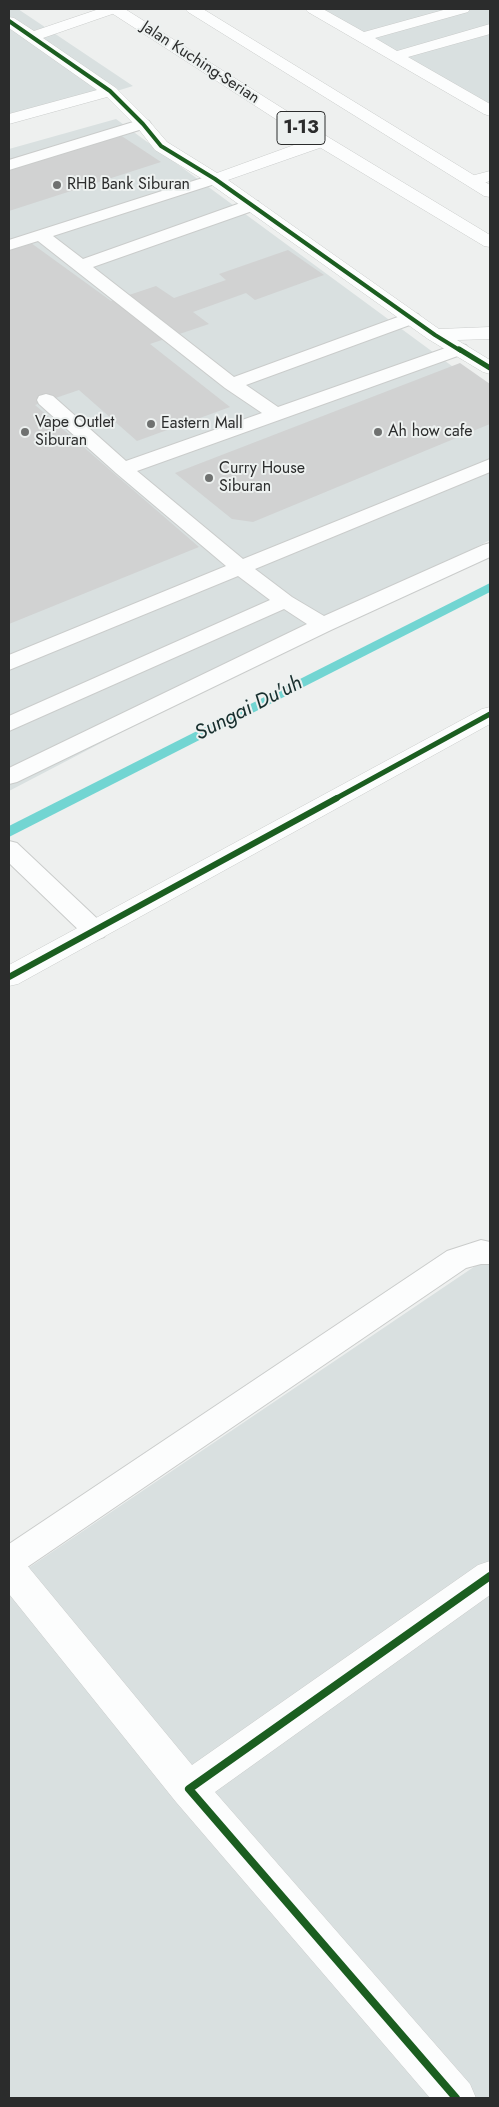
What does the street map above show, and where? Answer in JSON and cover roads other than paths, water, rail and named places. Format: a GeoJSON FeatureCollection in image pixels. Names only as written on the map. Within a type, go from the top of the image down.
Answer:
{"type":"FeatureCollection","features":[{"type":"Feature","properties":{"kind":"main road"},"geometry":{"type":"LineString","coordinates":[[31,36],[114,9]]}},
{"type":"Feature","properties":{"kind":"main road","name":"Jalan Kuching-Serian"},"geometry":{"type":"LineString","coordinates":[[114,9],[322,141],[490,242]]}},
{"type":"Feature","properties":{"kind":"main road","name":"1-13"},"geometry":{"type":"LineString","coordinates":[[193,9],[490,192]]}},
{"type":"Feature","properties":{"kind":"main road"},"geometry":{"type":"LineString","coordinates":[[312,9],[490,111]]}},
{"type":"Feature","properties":{"kind":"main road"},"geometry":{"type":"LineString","coordinates":[[363,37],[463,9]]}},
{"type":"Feature","properties":{"kind":"main road"},"geometry":{"type":"LineString","coordinates":[[9,21],[110,91],[143,124],[161,146],[215,179],[435,335],[460,348],[490,368]]}},
{"type":"Feature","properties":{"kind":"main road"},"geometry":{"type":"LineString","coordinates":[[395,56],[490,29]]}},
{"type":"Feature","properties":{"kind":"main road"},"geometry":{"type":"LineString","coordinates":[[9,118],[110,91]]}},
{"type":"Feature","properties":{"kind":"main road"},"geometry":{"type":"LineString","coordinates":[[215,179],[322,141]]}},
{"type":"Feature","properties":{"kind":"main road"},"geometry":{"type":"LineString","coordinates":[[473,181],[490,176]]}},
{"type":"Feature","properties":{"kind":"main road"},"geometry":{"type":"LineString","coordinates":[[435,335],[490,333]]}},
{"type":"Feature","properties":{"kind":"main road"},"geometry":{"type":"LineString","coordinates":[[9,978],[490,714]]}},
{"type":"Feature","properties":{"kind":"main road"},"geometry":{"type":"LineString","coordinates":[[9,1569],[189,1789],[456,2098]]}},
{"type":"Feature","properties":{"kind":"main road"},"geometry":{"type":"LineString","coordinates":[[189,1789],[490,1576]]}},
{"type":"Feature","properties":{"kind":"lane"},"geometry":{"type":"LineString","coordinates":[[9,165],[143,124]]}},
{"type":"Feature","properties":{"kind":"lane"},"geometry":{"type":"LineString","coordinates":[[9,245],[215,179]]}},
{"type":"Feature","properties":{"kind":"lane"},"geometry":{"type":"LineString","coordinates":[[81,266],[252,206]]}},
{"type":"Feature","properties":{"kind":"lane"},"geometry":{"type":"LineString","coordinates":[[41,235],[232,384],[275,414]]}},
{"type":"Feature","properties":{"kind":"lane"},"geometry":{"type":"LineString","coordinates":[[232,384],[412,318]]}},
{"type":"Feature","properties":{"kind":"lane"},"geometry":{"type":"LineString","coordinates":[[123,469],[460,348]]}},
{"type":"Feature","properties":{"kind":"lane"},"geometry":{"type":"LineString","coordinates":[[46,400],[123,469],[239,567],[285,601],[323,625]]}},
{"type":"Feature","properties":{"kind":"lane"},"geometry":{"type":"LineString","coordinates":[[9,663],[490,465]]}},
{"type":"Feature","properties":{"kind":"lane"},"geometry":{"type":"LineString","coordinates":[[9,777],[323,625],[490,549]]}},
{"type":"Feature","properties":{"kind":"lane"},"geometry":{"type":"LineString","coordinates":[[9,724],[285,601]]}},
{"type":"Feature","properties":{"kind":"lane"},"geometry":{"type":"LineString","coordinates":[[9,849],[95,931]]}},
{"type":"Feature","properties":{"kind":"lane"},"geometry":{"type":"LineString","coordinates":[[9,1562],[458,1259],[481,1252],[490,1253]]}},
{"type":"Feature","properties":{"kind":"waterway","name":"Sungai Du'uh"},"geometry":{"type":"LineString","coordinates":[[9,832],[490,587]]}},
{"type":"Feature","properties":{"kind":"place","name":"RHB Bank Siburan"},"geometry":{"type":"Point","coordinates":[57,185]}},
{"type":"Feature","properties":{"kind":"place","name":"Eastern Mall"},"geometry":{"type":"Point","coordinates":[151,424]}},
{"type":"Feature","properties":{"kind":"place","name":"Vape Outlet Siburan"},"geometry":{"type":"Point","coordinates":[25,432]}},
{"type":"Feature","properties":{"kind":"place","name":"Ah how cafe"},"geometry":{"type":"Point","coordinates":[378,432]}},
{"type":"Feature","properties":{"kind":"place","name":"Curry House Siburan"},"geometry":{"type":"Point","coordinates":[209,478]}}]}
